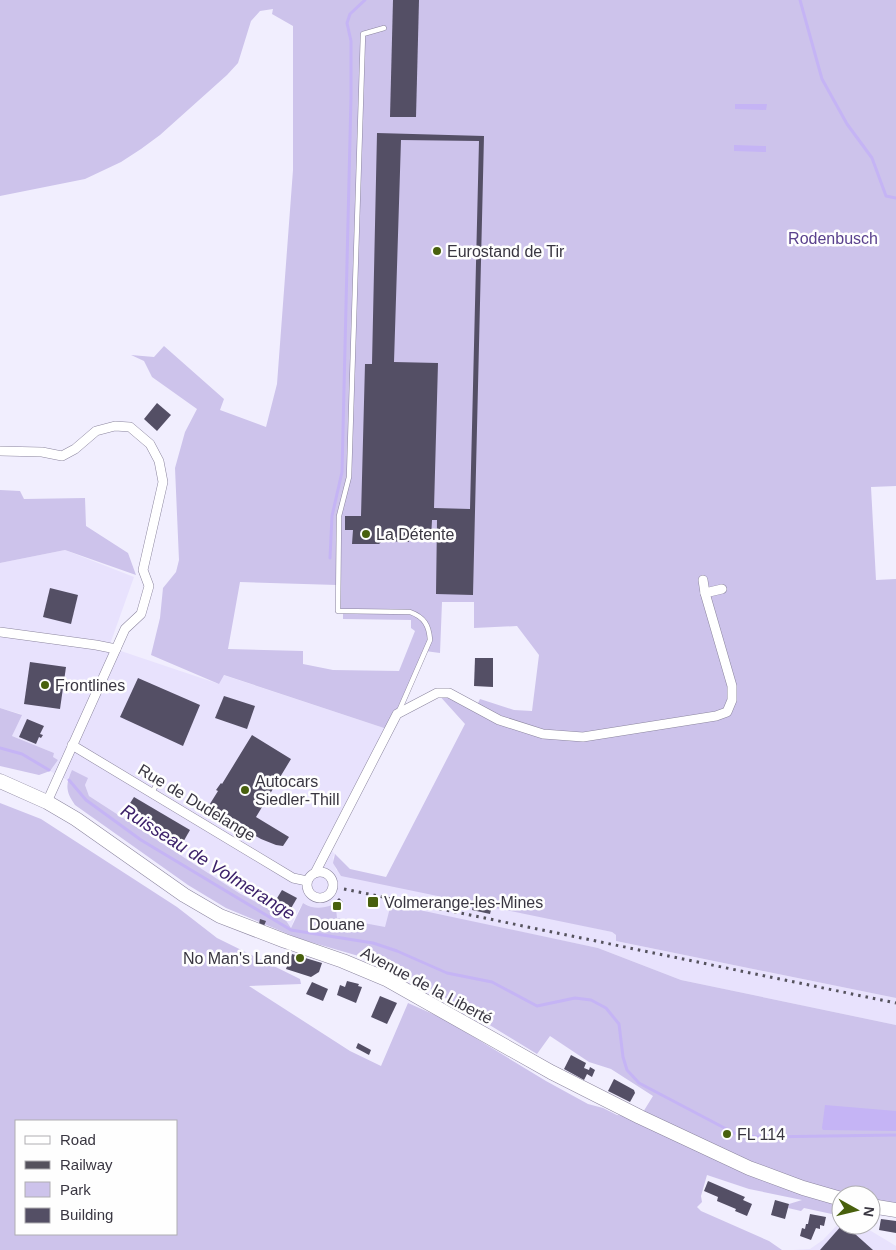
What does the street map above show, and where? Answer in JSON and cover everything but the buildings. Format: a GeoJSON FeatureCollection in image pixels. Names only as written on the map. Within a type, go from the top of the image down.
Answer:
{"type":"FeatureCollection","features":[{"type":"Feature","properties":{"kind":"main road","name":"Avenue de la Liberté"},"geometry":{"type":"LineString","coordinates":[[0,781],[47,802],[76,819],[184,895],[220,916],[344,961],[386,979],[551,1072],[640,1117],[734,1161],[778,1179],[831,1196]]}},
{"type":"Feature","properties":{"kind":"main road"},"geometry":{"type":"LineString","coordinates":[[881,1208],[896,1210]]}},
{"type":"Feature","properties":{"kind":"street"},"geometry":{"type":"LineString","coordinates":[[0,451],[42,452],[62,456],[75,449],[96,431],[115,426],[130,427],[150,444],[159,461],[163,482],[143,570],[149,586],[141,614],[125,629],[47,802]]}},
{"type":"Feature","properties":{"kind":"street"},"geometry":{"type":"LineString","coordinates":[[315,873],[326,873],[332,879],[333,888],[328,895],[320,898],[312,896],[307,889],[307,880],[315,873],[398,714],[437,693],[448,693],[499,720],[543,734],[582,737],[716,716],[727,712],[732,700],[732,686],[705,593],[703,580]]}},
{"type":"Feature","properties":{"kind":"street"},"geometry":{"type":"LineString","coordinates":[[705,593],[722,589]]}},
{"type":"Feature","properties":{"kind":"street"},"geometry":{"type":"LineString","coordinates":[[0,632],[116,649]]}},
{"type":"Feature","properties":{"kind":"street","name":"Rue de Dudelange"},"geometry":{"type":"LineString","coordinates":[[72,746],[154,789],[293,878],[307,880]]}},
{"type":"Feature","properties":{"kind":"lane"},"geometry":{"type":"LineString","coordinates":[[384,28],[363,34],[349,476],[339,516],[338,611],[410,612],[418,615],[425,621],[430,630],[430,640],[398,714]]}},
{"type":"Feature","properties":{"kind":"shaded area"},"geometry":{"type":"Polygon","coordinates":[[[735,104],[767,104],[766,110],[735,109],[735,104]]]}},
{"type":"Feature","properties":{"kind":"shaded area"},"geometry":{"type":"Polygon","coordinates":[[[734,145],[766,146],[766,152],[734,151],[734,145]]]}},
{"type":"Feature","properties":{"kind":"shaded area"},"geometry":{"type":"Polygon","coordinates":[[[65,550],[134,577],[109,647],[219,684],[223,675],[390,730],[328,847],[335,854],[333,857],[336,870],[612,932],[616,935],[616,941],[896,998],[896,1025],[681,980],[598,948],[391,905],[386,928],[337,918],[324,908],[314,908],[303,903],[295,916],[291,928],[283,916],[239,893],[89,796],[85,785],[87,778],[72,771],[67,780],[50,771],[58,760],[52,757],[54,753],[12,736],[21,714],[0,708],[0,563],[65,550]]]}},
{"type":"Feature","properties":{"kind":"shaded area"},"geometry":{"type":"Polygon","coordinates":[[[825,1105],[896,1111],[896,1131],[823,1130],[825,1105]]]}},
{"type":"Feature","properties":{"kind":"shaded area"},"geometry":{"type":"Polygon","coordinates":[[[831,1232],[831,1235],[878,1235],[896,1246],[896,1250],[793,1250],[810,1249],[831,1232]]]}},
{"type":"Feature","properties":{"kind":"green space","name":"Rodenbusch"},"geometry":{"type":"Polygon","coordinates":[[[0,0],[896,0],[896,486],[871,487],[876,580],[896,579],[896,998],[616,941],[616,935],[612,932],[341,876],[333,863],[335,854],[350,869],[386,877],[465,724],[437,693],[476,707],[480,699],[514,710],[532,711],[539,655],[517,626],[474,628],[474,602],[442,602],[440,653],[425,651],[390,730],[224,675],[219,684],[151,655],[160,618],[163,588],[176,572],[179,560],[175,468],[185,432],[197,409],[152,377],[144,361],[131,355],[154,357],[164,346],[224,399],[220,410],[266,427],[277,384],[293,170],[293,26],[272,14],[273,9],[260,11],[251,21],[238,63],[227,75],[160,135],[121,162],[85,179],[0,196],[0,0]],[[240,582],[228,649],[303,651],[303,664],[333,670],[399,671],[415,631],[411,628],[411,620],[343,619],[343,611],[338,611],[337,585],[240,582]]]}},
{"type":"Feature","properties":{"kind":"green space"},"geometry":{"type":"Polygon","coordinates":[[[0,490],[20,491],[24,499],[85,498],[86,526],[128,553],[136,575],[65,550],[0,563],[0,490]]]}},
{"type":"Feature","properties":{"kind":"green space"},"geometry":{"type":"Polygon","coordinates":[[[0,708],[22,715],[12,736],[54,753],[53,757],[58,760],[50,771],[39,775],[0,766],[0,708]]]}},
{"type":"Feature","properties":{"kind":"green space"},"geometry":{"type":"Polygon","coordinates":[[[72,770],[88,778],[85,785],[89,796],[239,893],[283,916],[291,928],[303,903],[317,908],[332,905],[336,909],[337,918],[385,927],[391,904],[598,948],[681,980],[896,1025],[896,1210],[881,1208],[881,1185],[831,1185],[831,1214],[804,1208],[801,1211],[788,1208],[789,1204],[802,1200],[749,1189],[707,1175],[701,1196],[702,1202],[697,1207],[701,1211],[769,1241],[782,1250],[0,1250],[0,803],[41,819],[177,907],[217,938],[300,979],[301,984],[249,986],[350,1051],[381,1066],[408,1003],[444,1019],[546,1081],[588,1104],[603,1108],[617,1115],[640,1117],[653,1096],[611,1069],[589,1062],[550,1036],[537,1054],[393,966],[300,939],[226,908],[188,885],[75,805],[68,788],[72,770]]]}},
{"type":"Feature","properties":{"kind":"waterway"},"geometry":{"type":"LineString","coordinates":[[330,558],[332,516],[342,472],[351,97],[351,41],[347,23],[350,14],[365,0]]}},
{"type":"Feature","properties":{"kind":"waterway"},"geometry":{"type":"LineString","coordinates":[[800,0],[822,79],[847,124],[872,158],[886,196],[896,198]]}},
{"type":"Feature","properties":{"kind":"waterway","name":"Ruisseau de Volmerange"},"geometry":{"type":"LineString","coordinates":[[0,748],[22,754],[49,770]]}},
{"type":"Feature","properties":{"kind":"waterway","name":"Ruisseau de Volmerange"},"geometry":{"type":"LineString","coordinates":[[69,780],[86,800],[141,840],[291,930],[373,943],[397,951],[447,973],[492,982],[537,1006],[575,998],[591,1000],[606,1008],[619,1024],[623,1057],[627,1070],[639,1083],[734,1133],[756,1137],[896,1135]]}},
{"type":"Feature","properties":{"kind":"railway"},"geometry":{"type":"LineString","coordinates":[[344,889],[896,1003]]}},
{"type":"Feature","properties":{"kind":"place","name":"Eurostand de Tir"},"geometry":{"type":"Point","coordinates":[437,251]}},
{"type":"Feature","properties":{"kind":"place","name":"La Détente"},"geometry":{"type":"Point","coordinates":[366,534]}},
{"type":"Feature","properties":{"kind":"place","name":"Frontlines"},"geometry":{"type":"Point","coordinates":[45,685]}},
{"type":"Feature","properties":{"kind":"place","name":"Autocars Siedler-Thill"},"geometry":{"type":"Point","coordinates":[245,790]}},
{"type":"Feature","properties":{"kind":"place","name":"Volmerange-les-Mines"},"geometry":{"type":"Point","coordinates":[373,902]}},
{"type":"Feature","properties":{"kind":"place","name":"Douane"},"geometry":{"type":"Point","coordinates":[337,906]}},
{"type":"Feature","properties":{"kind":"place","name":"No Man's Land"},"geometry":{"type":"Point","coordinates":[300,958]}},
{"type":"Feature","properties":{"kind":"place","name":"FL 114"},"geometry":{"type":"Point","coordinates":[727,1134]}}]}
